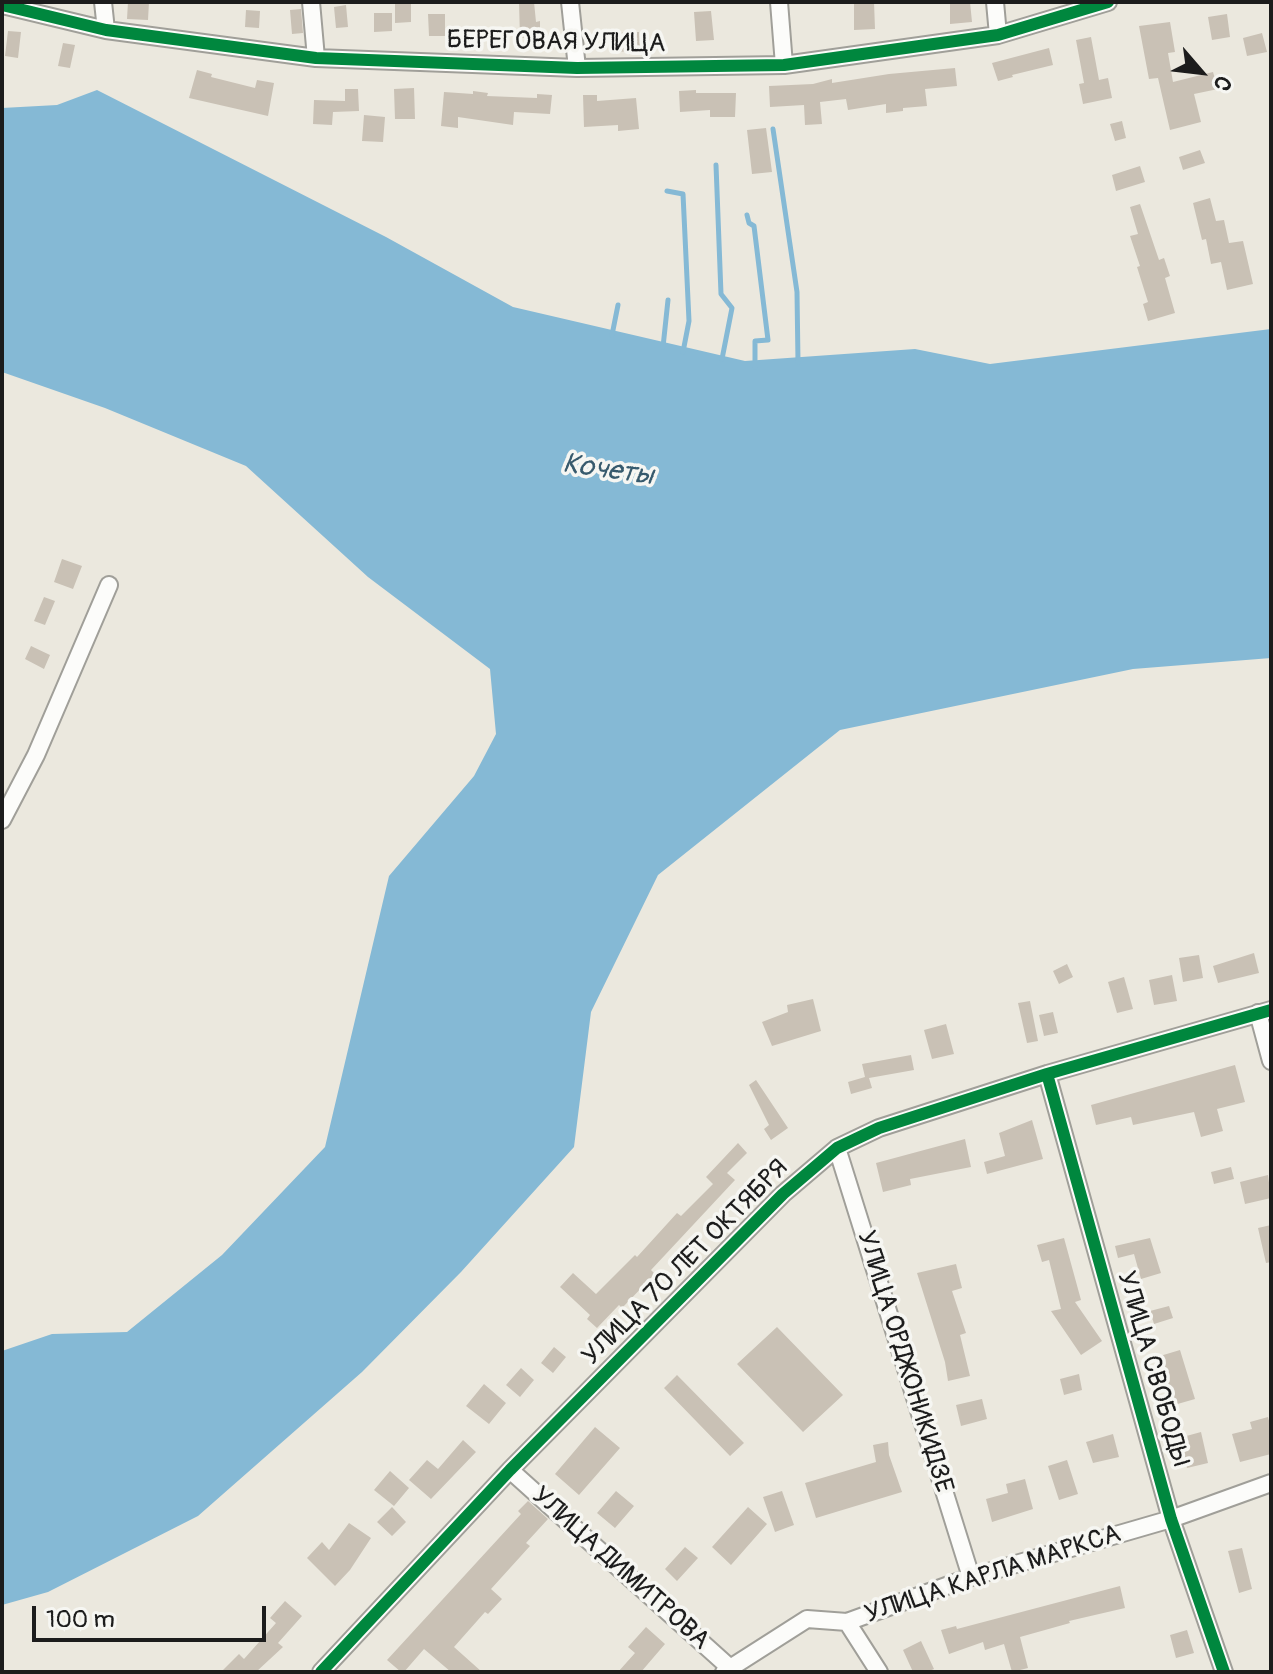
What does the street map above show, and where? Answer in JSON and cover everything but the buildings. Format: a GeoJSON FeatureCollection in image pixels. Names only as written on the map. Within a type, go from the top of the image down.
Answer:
{"type":"FeatureCollection","features":[{"type":"Feature","properties":{"kind":"street"},"geometry":{"type":"LineString","coordinates":[[103,2],[106,30]]}},
{"type":"Feature","properties":{"kind":"street"},"geometry":{"type":"LineString","coordinates":[[311,2],[316,58]]}},
{"type":"Feature","properties":{"kind":"street"},"geometry":{"type":"LineString","coordinates":[[570,2],[577,68]]}},
{"type":"Feature","properties":{"kind":"street"},"geometry":{"type":"LineString","coordinates":[[779,2],[784,65]]}},
{"type":"Feature","properties":{"kind":"street"},"geometry":{"type":"LineString","coordinates":[[995,2],[998,35]]}},
{"type":"Feature","properties":{"kind":"street","name":"БЕРЕГОВАЯ УЛИЦА"},"geometry":{"type":"LineString","coordinates":[[2,5],[106,30],[316,58],[577,68],[784,65],[998,35],[1108,2]]}},
{"type":"Feature","properties":{"kind":"street"},"geometry":{"type":"LineString","coordinates":[[2,820],[36,755],[109,585]]}},
{"type":"Feature","properties":{"kind":"street"},"geometry":{"type":"LineString","coordinates":[[1265,1011],[1271,1061]]}},
{"type":"Feature","properties":{"kind":"street","name":"УЛИЦА 70 ЛЕТ ОКТЯБРЯ"},"geometry":{"type":"LineString","coordinates":[[321,1672],[510,1470],[783,1194],[837,1148],[879,1128],[1047,1074],[1265,1011]]}},
{"type":"Feature","properties":{"kind":"street","name":"УЛИЦА СВОБОДЫ"},"geometry":{"type":"LineString","coordinates":[[1047,1074],[1171,1519],[1224,1672]]}},
{"type":"Feature","properties":{"kind":"street","name":"УЛИЦА ОРДЖОНИКИДЗЕ"},"geometry":{"type":"LineString","coordinates":[[837,1148],[971,1577]]}},
{"type":"Feature","properties":{"kind":"street","name":"УЛИЦА ДИМИТРОВА"},"geometry":{"type":"LineString","coordinates":[[510,1470],[726,1670]]}},
{"type":"Feature","properties":{"kind":"street","name":"УЛИЦА КАРЛА МАРКСА"},"geometry":{"type":"LineString","coordinates":[[726,1670],[807,1619],[847,1622],[971,1577],[1171,1519],[1271,1483]]}},
{"type":"Feature","properties":{"kind":"street"},"geometry":{"type":"LineString","coordinates":[[847,1622],[879,1672]]}},
{"type":"Feature","properties":{"kind":"water","name":"Кочеты"},"geometry":{"type":"Polygon","coordinates":[[[97,90],[386,237],[513,307],[745,361],[915,349],[990,364],[1271,329],[1271,658],[1133,669],[840,730],[658,875],[591,1012],[574,1147],[461,1272],[362,1372],[198,1516],[48,1592],[2,1605],[2,1351],[52,1334],[127,1332],[222,1255],[325,1147],[389,876],[474,776],[496,734],[490,669],[368,577],[246,466],[105,408],[2,372],[2,108],[57,105],[97,90]]]}},
{"type":"Feature","properties":{"kind":"waterway"},"geometry":{"type":"LineString","coordinates":[[773,129],[797,292],[798,362]]}},
{"type":"Feature","properties":{"kind":"waterway"},"geometry":{"type":"LineString","coordinates":[[716,165],[721,294],[732,308],[722,359]]}},
{"type":"Feature","properties":{"kind":"waterway"},"geometry":{"type":"LineString","coordinates":[[667,191],[683,194],[689,321],[683,352]]}},
{"type":"Feature","properties":{"kind":"waterway"},"geometry":{"type":"LineString","coordinates":[[747,215],[749,223],[754,226],[768,340],[755,341],[755,367]]}},
{"type":"Feature","properties":{"kind":"waterway"},"geometry":{"type":"LineString","coordinates":[[663,347],[668,300]]}},
{"type":"Feature","properties":{"kind":"waterway"},"geometry":{"type":"LineString","coordinates":[[612,335],[618,305]]}},
{"type":"Feature","properties":{"kind":"cycle path"},"geometry":{"type":"LineString","coordinates":[[2,5],[106,30],[316,58],[577,68],[784,65],[998,35],[1108,2]]}},
{"type":"Feature","properties":{"kind":"cycle path"},"geometry":{"type":"LineString","coordinates":[[321,1672],[510,1470],[783,1194],[837,1148],[879,1128],[1047,1074],[1271,1010]]}},
{"type":"Feature","properties":{"kind":"cycle path"},"geometry":{"type":"LineString","coordinates":[[1047,1074],[1171,1519],[1224,1672]]}}]}
